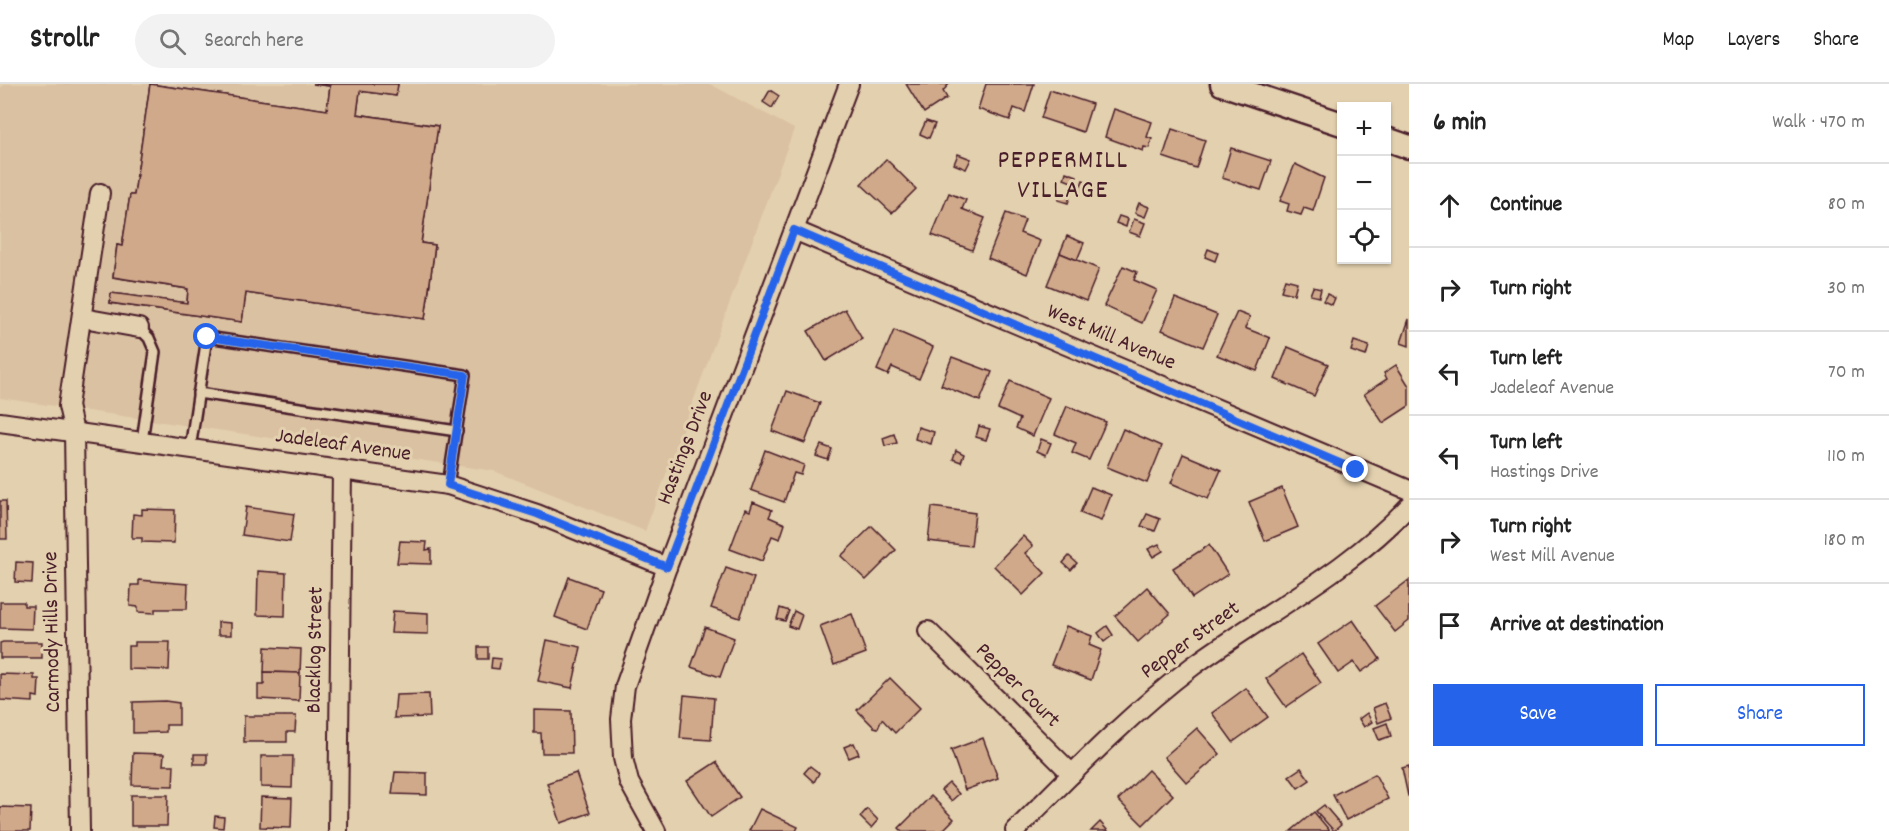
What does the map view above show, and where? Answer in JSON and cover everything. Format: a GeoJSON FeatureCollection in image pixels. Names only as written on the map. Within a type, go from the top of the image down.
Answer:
{"type":"FeatureCollection","features":[{"type":"Feature","properties":{"kind":"street","name":"Hastings Drive"},"geometry":{"type":"LineString","coordinates":[[656,831],[629,782],[623,758],[621,719],[625,686],[667,567],[849,84]]}},
{"type":"Feature","properties":{"kind":"street"},"geometry":{"type":"LineString","coordinates":[[1222,84],[1337,123]]}},
{"type":"Feature","properties":{"kind":"street"},"geometry":{"type":"LineString","coordinates":[[1391,142],[1409,147]]}},
{"type":"Feature","properties":{"kind":"street","name":"Carmody Hills Drive"},"geometry":{"type":"LineString","coordinates":[[80,831],[74,432],[68,406],[100,193]]}},
{"type":"Feature","properties":{"kind":"street","name":"West Mill Avenue"},"geometry":{"type":"LineString","coordinates":[[794,230],[1409,490]]}},
{"type":"Feature","properties":{"kind":"street"},"geometry":{"type":"LineString","coordinates":[[82,318],[139,328]]}},
{"type":"Feature","properties":{"kind":"street","name":"Jadeleaf Avenue"},"geometry":{"type":"LineString","coordinates":[[0,422],[448,485],[526,511],[667,567]]}},
{"type":"Feature","properties":{"kind":"street","name":"Blacklog Street"},"geometry":{"type":"LineString","coordinates":[[338,831],[342,471]]}},
{"type":"Feature","properties":{"kind":"street","name":"Pepper Street"},"geometry":{"type":"LineString","coordinates":[[1015,831],[1072,774],[1166,688],[1370,545],[1409,506]]}},
{"type":"Feature","properties":{"kind":"street","name":"Pepper Court"},"geometry":{"type":"LineString","coordinates":[[928,631],[1072,774]]}},
{"type":"Feature","properties":{"kind":"lane"},"geometry":{"type":"LineString","coordinates":[[139,328],[149,338],[155,352],[142,441]]}},
{"type":"Feature","properties":{"kind":"lane"},"geometry":{"type":"LineString","coordinates":[[190,449],[207,337],[465,375],[448,485]]}},
{"type":"Feature","properties":{"kind":"lane"},"geometry":{"type":"LineString","coordinates":[[198,393],[457,431]]}},
{"type":"Feature","properties":{"kind":"shaded area"},"geometry":{"type":"Polygon","coordinates":[[[5,84],[710,84],[794,129],[645,531],[494,471],[0,398],[0,88],[5,84]]]}},
{"type":"Feature","properties":{"kind":"building"},"geometry":{"type":"Polygon","coordinates":[[[150,84],[327,110],[330,86],[313,84],[398,84],[396,96],[360,91],[357,114],[438,126],[421,243],[435,245],[425,319],[246,293],[242,322],[110,303],[111,293],[187,303],[188,289],[113,277],[117,245],[122,246],[130,195],[134,195],[150,84]],[[248,174],[247,183],[252,185],[256,198],[251,206],[244,208],[242,216],[390,239],[391,231],[395,231],[400,196],[248,174]]]}},
{"type":"Feature","properties":{"kind":"building"},"geometry":{"type":"Polygon","coordinates":[[[150,84],[327,110],[330,86],[313,84],[398,84],[396,96],[360,91],[357,114],[438,126],[421,243],[435,245],[425,319],[246,293],[242,322],[110,303],[111,293],[187,303],[188,289],[113,277],[117,245],[122,246],[130,195],[134,195],[150,84]]]}},
{"type":"Feature","properties":{"kind":"building"},"geometry":{"type":"Polygon","coordinates":[[[906,84],[949,84],[943,91],[947,98],[924,113],[906,84]]]}},
{"type":"Feature","properties":{"kind":"building"},"geometry":{"type":"Polygon","coordinates":[[[986,84],[1034,84],[1025,112],[1014,108],[1010,120],[978,109],[986,84]]]}},
{"type":"Feature","properties":{"kind":"building"},"geometry":{"type":"Polygon","coordinates":[[[770,90],[779,96],[772,108],[763,102],[770,90]]]}},
{"type":"Feature","properties":{"kind":"building"},"geometry":{"type":"Polygon","coordinates":[[[1050,90],[1092,104],[1083,132],[1041,118],[1050,90]]]}},
{"type":"Feature","properties":{"kind":"building"},"geometry":{"type":"Polygon","coordinates":[[[1114,109],[1152,122],[1147,137],[1152,139],[1149,148],[1144,147],[1143,151],[1105,137],[1114,109]]]}},
{"type":"Feature","properties":{"kind":"building"},"geometry":{"type":"Polygon","coordinates":[[[926,121],[935,124],[929,138],[920,134],[926,121]]]}},
{"type":"Feature","properties":{"kind":"building"},"geometry":{"type":"Polygon","coordinates":[[[1172,129],[1205,140],[1196,168],[1163,157],[1172,129]]]}},
{"type":"Feature","properties":{"kind":"building"},"geometry":{"type":"Polygon","coordinates":[[[1231,148],[1271,161],[1261,190],[1222,178],[1231,148]]]}},
{"type":"Feature","properties":{"kind":"building"},"geometry":{"type":"Polygon","coordinates":[[[958,154],[971,159],[966,169],[954,164],[958,154]]]}},
{"type":"Feature","properties":{"kind":"building"},"geometry":{"type":"Polygon","coordinates":[[[886,159],[916,189],[892,213],[861,184],[886,159]]]}},
{"type":"Feature","properties":{"kind":"building"},"geometry":{"type":"Polygon","coordinates":[[[1295,164],[1324,178],[1313,211],[1304,208],[1301,215],[1287,211],[1289,204],[1280,201],[1295,164]]]}},
{"type":"Feature","properties":{"kind":"building"},"geometry":{"type":"Polygon","coordinates":[[[1066,172],[1077,176],[1074,183],[1064,179],[1066,172]]]}},
{"type":"Feature","properties":{"kind":"building"},"geometry":{"type":"Polygon","coordinates":[[[1083,180],[1096,186],[1091,198],[1078,193],[1083,180]]]}},
{"type":"Feature","properties":{"kind":"building"},"geometry":{"type":"Polygon","coordinates":[[[1061,191],[1071,194],[1068,203],[1058,200],[1061,191]]]}},
{"type":"Feature","properties":{"kind":"building"},"geometry":{"type":"Polygon","coordinates":[[[949,193],[966,200],[962,209],[985,218],[972,250],[932,235],[949,193]]]}},
{"type":"Feature","properties":{"kind":"building"},"geometry":{"type":"Polygon","coordinates":[[[1139,203],[1149,207],[1145,217],[1135,213],[1139,203]]]}},
{"type":"Feature","properties":{"kind":"building"},"geometry":{"type":"Polygon","coordinates":[[[1006,213],[1025,220],[1020,233],[1040,241],[1027,274],[988,258],[1006,213]]]}},
{"type":"Feature","properties":{"kind":"building"},"geometry":{"type":"Polygon","coordinates":[[[1119,216],[1128,219],[1126,227],[1116,223],[1119,216]]]}},
{"type":"Feature","properties":{"kind":"building"},"geometry":{"type":"Polygon","coordinates":[[[1134,219],[1145,223],[1140,236],[1129,232],[1134,219]]]}},
{"type":"Feature","properties":{"kind":"building"},"geometry":{"type":"Polygon","coordinates":[[[1067,236],[1084,243],[1077,260],[1060,253],[1067,236]]]}},
{"type":"Feature","properties":{"kind":"building"},"geometry":{"type":"Polygon","coordinates":[[[1208,249],[1218,253],[1215,261],[1205,257],[1208,249]]]}},
{"type":"Feature","properties":{"kind":"building"},"geometry":{"type":"Polygon","coordinates":[[[1060,253],[1099,269],[1086,301],[1047,285],[1060,253]]]}},
{"type":"Feature","properties":{"kind":"building"},"geometry":{"type":"Polygon","coordinates":[[[1123,266],[1137,272],[1134,280],[1157,290],[1142,323],[1104,306],[1123,266]]]}},
{"type":"Feature","properties":{"kind":"building"},"geometry":{"type":"Polygon","coordinates":[[[1285,279],[1297,282],[1294,294],[1281,291],[1285,279]]]}},
{"type":"Feature","properties":{"kind":"building"},"geometry":{"type":"Polygon","coordinates":[[[1313,287],[1321,289],[1319,297],[1310,295],[1313,287]]]}},
{"type":"Feature","properties":{"kind":"building"},"geometry":{"type":"Polygon","coordinates":[[[1327,294],[1335,298],[1332,305],[1323,301],[1327,294]]]}},
{"type":"Feature","properties":{"kind":"building"},"geometry":{"type":"Polygon","coordinates":[[[1175,298],[1217,315],[1203,347],[1162,330],[1175,298]]]}},
{"type":"Feature","properties":{"kind":"building"},"geometry":{"type":"Polygon","coordinates":[[[845,309],[862,339],[826,361],[808,331],[845,309]]]}},
{"type":"Feature","properties":{"kind":"building"},"geometry":{"type":"Polygon","coordinates":[[[1237,312],[1250,317],[1245,328],[1270,338],[1257,371],[1217,355],[1237,312]]]}},
{"type":"Feature","properties":{"kind":"building"},"geometry":{"type":"Polygon","coordinates":[[[1409,319],[1409,346],[1401,343],[1409,319]]]}},
{"type":"Feature","properties":{"kind":"building"},"geometry":{"type":"Polygon","coordinates":[[[894,330],[933,347],[919,379],[892,367],[888,375],[877,370],[894,330]]]}},
{"type":"Feature","properties":{"kind":"building"},"geometry":{"type":"Polygon","coordinates":[[[1354,341],[1369,346],[1366,356],[1351,351],[1354,341]]]}},
{"type":"Feature","properties":{"kind":"building"},"geometry":{"type":"Polygon","coordinates":[[[1288,347],[1328,364],[1314,396],[1275,379],[1288,347]]]}},
{"type":"Feature","properties":{"kind":"building"},"geometry":{"type":"Polygon","coordinates":[[[952,357],[992,372],[980,401],[941,385],[952,357]]]}},
{"type":"Feature","properties":{"kind":"building"},"geometry":{"type":"Polygon","coordinates":[[[1396,365],[1409,386],[1409,406],[1383,423],[1364,394],[1387,379],[1384,373],[1396,365]]]}},
{"type":"Feature","properties":{"kind":"building"},"geometry":{"type":"Polygon","coordinates":[[[1010,381],[1049,398],[1033,436],[1016,428],[1020,419],[998,409],[1010,381]]]}},
{"type":"Feature","properties":{"kind":"building"},"geometry":{"type":"Polygon","coordinates":[[[787,391],[820,403],[805,443],[772,431],[787,391]]]}},
{"type":"Feature","properties":{"kind":"building"},"geometry":{"type":"Polygon","coordinates":[[[1067,406],[1106,422],[1089,460],[1072,453],[1076,443],[1055,434],[1067,406]]]}},
{"type":"Feature","properties":{"kind":"building"},"geometry":{"type":"Polygon","coordinates":[[[979,426],[990,429],[986,440],[976,437],[979,426]]]}},
{"type":"Feature","properties":{"kind":"building"},"geometry":{"type":"Polygon","coordinates":[[[918,427],[934,432],[931,444],[915,439],[918,427]]]}},
{"type":"Feature","properties":{"kind":"building"},"geometry":{"type":"Polygon","coordinates":[[[1123,429],[1162,446],[1147,483],[1107,467],[1123,429]]]}},
{"type":"Feature","properties":{"kind":"building"},"geometry":{"type":"Polygon","coordinates":[[[894,434],[897,443],[885,446],[883,438],[894,434]]]}},
{"type":"Feature","properties":{"kind":"building"},"geometry":{"type":"Polygon","coordinates":[[[1041,439],[1051,443],[1046,455],[1037,451],[1041,439]]]}},
{"type":"Feature","properties":{"kind":"building"},"geometry":{"type":"Polygon","coordinates":[[[821,445],[832,449],[828,460],[816,456],[821,445]]]}},
{"type":"Feature","properties":{"kind":"building"},"geometry":{"type":"Polygon","coordinates":[[[765,450],[804,465],[801,475],[794,473],[784,502],[751,490],[765,450]]]}},
{"type":"Feature","properties":{"kind":"building"},"geometry":{"type":"Polygon","coordinates":[[[956,450],[964,454],[961,462],[953,459],[956,450]]]}},
{"type":"Feature","properties":{"kind":"building"},"geometry":{"type":"Polygon","coordinates":[[[1183,454],[1221,470],[1208,499],[1171,483],[1183,454]]]}},
{"type":"Feature","properties":{"kind":"building"},"geometry":{"type":"Polygon","coordinates":[[[1091,487],[1111,495],[1101,521],[1080,513],[1091,487]]]}},
{"type":"Feature","properties":{"kind":"building"},"geometry":{"type":"Polygon","coordinates":[[[1282,488],[1298,527],[1265,541],[1249,502],[1282,488]]]}},
{"type":"Feature","properties":{"kind":"building"},"geometry":{"type":"Polygon","coordinates":[[[0,501],[6,501],[7,539],[0,539],[0,501]]]}},
{"type":"Feature","properties":{"kind":"building"},"geometry":{"type":"Polygon","coordinates":[[[753,502],[772,510],[769,517],[785,524],[780,539],[772,536],[762,561],[730,549],[745,509],[750,511],[753,502]]]}},
{"type":"Feature","properties":{"kind":"building"},"geometry":{"type":"Polygon","coordinates":[[[246,507],[294,514],[290,542],[242,535],[246,507]]]}},
{"type":"Feature","properties":{"kind":"building"},"geometry":{"type":"Polygon","coordinates":[[[932,507],[975,513],[971,546],[928,541],[932,507]]]}},
{"type":"Feature","properties":{"kind":"building"},"geometry":{"type":"Polygon","coordinates":[[[142,509],[175,510],[174,543],[142,542],[142,538],[132,538],[133,514],[142,515],[142,509]]]}},
{"type":"Feature","properties":{"kind":"building"},"geometry":{"type":"Polygon","coordinates":[[[1147,514],[1160,519],[1155,531],[1141,526],[1147,514]]]}},
{"type":"Feature","properties":{"kind":"building"},"geometry":{"type":"Polygon","coordinates":[[[872,526],[896,550],[866,580],[841,556],[872,526]]]}},
{"type":"Feature","properties":{"kind":"building"},"geometry":{"type":"Polygon","coordinates":[[[1023,536],[1033,546],[1025,553],[1045,573],[1023,595],[994,566],[1023,536]]]}},
{"type":"Feature","properties":{"kind":"building"},"geometry":{"type":"Polygon","coordinates":[[[400,541],[427,542],[426,550],[431,549],[431,564],[397,563],[400,541]]]}},
{"type":"Feature","properties":{"kind":"building"},"geometry":{"type":"Polygon","coordinates":[[[1159,544],[1163,551],[1153,557],[1148,549],[1159,544]]]}},
{"type":"Feature","properties":{"kind":"building"},"geometry":{"type":"Polygon","coordinates":[[[1209,545],[1228,574],[1192,598],[1173,568],[1209,545]]]}},
{"type":"Feature","properties":{"kind":"building"},"geometry":{"type":"Polygon","coordinates":[[[1069,556],[1077,563],[1071,570],[1063,563],[1069,556]]]}},
{"type":"Feature","properties":{"kind":"building"},"geometry":{"type":"Polygon","coordinates":[[[16,562],[33,563],[32,583],[15,582],[16,562]]]}},
{"type":"Feature","properties":{"kind":"building"},"geometry":{"type":"Polygon","coordinates":[[[726,568],[754,578],[740,618],[711,608],[726,568]]]}},
{"type":"Feature","properties":{"kind":"building"},"geometry":{"type":"Polygon","coordinates":[[[258,571],[286,573],[285,616],[257,615],[258,571]]]}},
{"type":"Feature","properties":{"kind":"building"},"geometry":{"type":"Polygon","coordinates":[[[569,577],[601,589],[587,629],[555,617],[569,577]]]}},
{"type":"Feature","properties":{"kind":"building"},"geometry":{"type":"Polygon","coordinates":[[[139,580],[188,584],[187,609],[155,609],[155,613],[138,612],[138,607],[130,606],[131,585],[139,585],[139,580]]]}},
{"type":"Feature","properties":{"kind":"building"},"geometry":{"type":"Polygon","coordinates":[[[1409,580],[1409,621],[1395,632],[1375,606],[1409,580]]]}},
{"type":"Feature","properties":{"kind":"building"},"geometry":{"type":"Polygon","coordinates":[[[1147,587],[1170,614],[1138,642],[1115,616],[1147,587]]]}},
{"type":"Feature","properties":{"kind":"building"},"geometry":{"type":"Polygon","coordinates":[[[0,602],[24,602],[24,606],[33,606],[32,629],[0,628],[0,602]]]}},
{"type":"Feature","properties":{"kind":"building"},"geometry":{"type":"Polygon","coordinates":[[[780,608],[789,611],[785,621],[777,619],[780,608]]]}},
{"type":"Feature","properties":{"kind":"building"},"geometry":{"type":"Polygon","coordinates":[[[393,611],[428,613],[428,634],[391,633],[393,611]]]}},
{"type":"Feature","properties":{"kind":"building"},"geometry":{"type":"Polygon","coordinates":[[[794,611],[802,615],[797,629],[788,626],[794,611]]]}},
{"type":"Feature","properties":{"kind":"building"},"geometry":{"type":"Polygon","coordinates":[[[852,614],[866,653],[834,665],[820,626],[852,614]]]}},
{"type":"Feature","properties":{"kind":"building"},"geometry":{"type":"Polygon","coordinates":[[[1353,620],[1380,659],[1361,672],[1354,662],[1338,673],[1318,644],[1353,620]]]}},
{"type":"Feature","properties":{"kind":"building"},"geometry":{"type":"Polygon","coordinates":[[[218,622],[231,623],[231,635],[218,635],[218,622]]]}},
{"type":"Feature","properties":{"kind":"building"},"geometry":{"type":"Polygon","coordinates":[[[1066,626],[1092,636],[1089,645],[1101,650],[1091,680],[1051,665],[1066,626]]]}},
{"type":"Feature","properties":{"kind":"building"},"geometry":{"type":"Polygon","coordinates":[[[1107,626],[1113,635],[1104,642],[1098,633],[1107,626]]]}},
{"type":"Feature","properties":{"kind":"building"},"geometry":{"type":"Polygon","coordinates":[[[705,627],[734,638],[720,677],[691,667],[705,627]]]}},
{"type":"Feature","properties":{"kind":"building"},"geometry":{"type":"Polygon","coordinates":[[[547,640],[581,647],[572,688],[538,681],[547,640]]]}},
{"type":"Feature","properties":{"kind":"building"},"geometry":{"type":"Polygon","coordinates":[[[42,642],[42,658],[0,658],[0,643],[42,642]]]}},
{"type":"Feature","properties":{"kind":"building"},"geometry":{"type":"Polygon","coordinates":[[[135,642],[170,642],[169,670],[128,669],[128,646],[135,646],[135,642]]]}},
{"type":"Feature","properties":{"kind":"building"},"geometry":{"type":"Polygon","coordinates":[[[265,647],[301,649],[300,673],[264,672],[265,647]]]}},
{"type":"Feature","properties":{"kind":"building"},"geometry":{"type":"Polygon","coordinates":[[[478,647],[488,647],[488,659],[478,659],[478,647]]]}},
{"type":"Feature","properties":{"kind":"building"},"geometry":{"type":"Polygon","coordinates":[[[1301,654],[1321,683],[1286,707],[1266,679],[1301,654]]]}},
{"type":"Feature","properties":{"kind":"building"},"geometry":{"type":"Polygon","coordinates":[[[492,658],[501,659],[499,669],[491,668],[492,658]]]}},
{"type":"Feature","properties":{"kind":"building"},"geometry":{"type":"Polygon","coordinates":[[[264,672],[300,673],[299,701],[258,699],[258,685],[264,685],[264,672]]]}},
{"type":"Feature","properties":{"kind":"building"},"geometry":{"type":"Polygon","coordinates":[[[0,674],[34,675],[34,679],[39,679],[38,697],[33,696],[33,702],[0,700],[0,674]]]}},
{"type":"Feature","properties":{"kind":"building"},"geometry":{"type":"Polygon","coordinates":[[[890,678],[920,708],[895,733],[882,719],[878,728],[874,727],[857,710],[890,678]]]}},
{"type":"Feature","properties":{"kind":"building"},"geometry":{"type":"Polygon","coordinates":[[[1246,688],[1268,717],[1233,742],[1212,713],[1246,688]]]}},
{"type":"Feature","properties":{"kind":"building"},"geometry":{"type":"Polygon","coordinates":[[[429,694],[430,717],[394,718],[396,695],[429,694]]]}},
{"type":"Feature","properties":{"kind":"building"},"geometry":{"type":"Polygon","coordinates":[[[684,695],[714,698],[711,740],[680,738],[684,695]]]}},
{"type":"Feature","properties":{"kind":"building"},"geometry":{"type":"Polygon","coordinates":[[[133,702],[179,703],[179,725],[166,725],[166,732],[133,733],[133,702]]]}},
{"type":"Feature","properties":{"kind":"building"},"geometry":{"type":"Polygon","coordinates":[[[1385,703],[1391,718],[1378,723],[1373,708],[1385,703]]]}},
{"type":"Feature","properties":{"kind":"building"},"geometry":{"type":"Polygon","coordinates":[[[534,710],[571,711],[572,753],[542,753],[541,733],[534,733],[534,710]]]}},
{"type":"Feature","properties":{"kind":"building"},"geometry":{"type":"Polygon","coordinates":[[[1367,713],[1372,722],[1364,727],[1359,719],[1367,713]]]}},
{"type":"Feature","properties":{"kind":"building"},"geometry":{"type":"Polygon","coordinates":[[[244,716],[296,716],[295,732],[287,732],[287,742],[244,742],[244,716]]]}},
{"type":"Feature","properties":{"kind":"building"},"geometry":{"type":"Polygon","coordinates":[[[1387,723],[1391,736],[1379,740],[1374,728],[1387,723]]]}},
{"type":"Feature","properties":{"kind":"building"},"geometry":{"type":"Polygon","coordinates":[[[1197,728],[1220,754],[1187,783],[1164,757],[1197,728]]]}},
{"type":"Feature","properties":{"kind":"building"},"geometry":{"type":"Polygon","coordinates":[[[983,738],[998,778],[965,790],[951,750],[983,738]]]}},
{"type":"Feature","properties":{"kind":"building"},"geometry":{"type":"Polygon","coordinates":[[[854,743],[859,754],[849,758],[844,747],[854,743]]]}},
{"type":"Feature","properties":{"kind":"building"},"geometry":{"type":"Polygon","coordinates":[[[133,753],[164,754],[163,765],[174,765],[173,786],[132,785],[133,753]]]}},
{"type":"Feature","properties":{"kind":"building"},"geometry":{"type":"Polygon","coordinates":[[[194,754],[207,754],[207,764],[194,764],[194,754]]]}},
{"type":"Feature","properties":{"kind":"building"},"geometry":{"type":"Polygon","coordinates":[[[261,756],[293,756],[292,788],[261,787],[261,756]]]}},
{"type":"Feature","properties":{"kind":"building"},"geometry":{"type":"Polygon","coordinates":[[[716,762],[740,797],[711,817],[687,781],[716,762]]]}},
{"type":"Feature","properties":{"kind":"building"},"geometry":{"type":"Polygon","coordinates":[[[810,766],[819,773],[814,782],[804,773],[810,766]]]}},
{"type":"Feature","properties":{"kind":"building"},"geometry":{"type":"Polygon","coordinates":[[[1409,766],[1409,796],[1408,796],[1402,768],[1409,766]]]}},
{"type":"Feature","properties":{"kind":"building"},"geometry":{"type":"Polygon","coordinates":[[[1301,768],[1310,780],[1298,788],[1289,776],[1301,768]]]}},
{"type":"Feature","properties":{"kind":"building"},"geometry":{"type":"Polygon","coordinates":[[[1148,770],[1173,795],[1143,825],[1118,800],[1148,770]]]}},
{"type":"Feature","properties":{"kind":"building"},"geometry":{"type":"Polygon","coordinates":[[[395,772],[427,773],[427,795],[392,794],[395,772]]]}},
{"type":"Feature","properties":{"kind":"building"},"geometry":{"type":"Polygon","coordinates":[[[576,773],[590,813],[561,823],[547,783],[576,773]]]}},
{"type":"Feature","properties":{"kind":"building"},"geometry":{"type":"Polygon","coordinates":[[[1375,774],[1388,799],[1346,820],[1333,795],[1375,774]]]}},
{"type":"Feature","properties":{"kind":"building"},"geometry":{"type":"Polygon","coordinates":[[[949,783],[959,794],[951,801],[941,790],[949,783]]]}},
{"type":"Feature","properties":{"kind":"building"},"geometry":{"type":"Polygon","coordinates":[[[131,795],[168,795],[167,826],[131,826],[131,795]]]}},
{"type":"Feature","properties":{"kind":"building"},"geometry":{"type":"Polygon","coordinates":[[[931,796],[954,819],[942,831],[902,831],[899,828],[931,796]]]}},
{"type":"Feature","properties":{"kind":"building"},"geometry":{"type":"Polygon","coordinates":[[[261,797],[292,798],[291,828],[260,827],[261,797]]]}},
{"type":"Feature","properties":{"kind":"building"},"geometry":{"type":"Polygon","coordinates":[[[1324,805],[1341,825],[1334,831],[1316,811],[1324,805]]]}},
{"type":"Feature","properties":{"kind":"building"},"geometry":{"type":"Polygon","coordinates":[[[0,807],[31,808],[30,831],[0,831],[0,807]]]}},
{"type":"Feature","properties":{"kind":"building"},"geometry":{"type":"Polygon","coordinates":[[[760,809],[798,827],[796,831],[749,831],[760,809]]]}},
{"type":"Feature","properties":{"kind":"building"},"geometry":{"type":"Polygon","coordinates":[[[867,809],[878,820],[871,828],[860,817],[867,809]]]}},
{"type":"Feature","properties":{"kind":"building"},"geometry":{"type":"Polygon","coordinates":[[[1314,812],[1330,831],[1291,831],[1314,812]]]}},
{"type":"Feature","properties":{"kind":"building"},"geometry":{"type":"Polygon","coordinates":[[[215,816],[224,817],[223,828],[214,827],[215,816]]]}},
{"type":"Feature","properties":{"kind":"building"},"geometry":{"type":"Polygon","coordinates":[[[1100,822],[1108,831],[1091,831],[1100,822]]]}},
{"type":"Feature","properties":{"kind":"district","name":"PEPPERMILL VILLAGE"},"geometry":{"type":"Point","coordinates":[1063,176]}},
{"type":"Feature","properties":{"kind":"route"},"geometry":{"type":"LineString","coordinates":[[207,337],[465,375],[448,485],[537,514],[667,567],[794,230],[991,315],[1229,413],[1356,470]]}}]}
